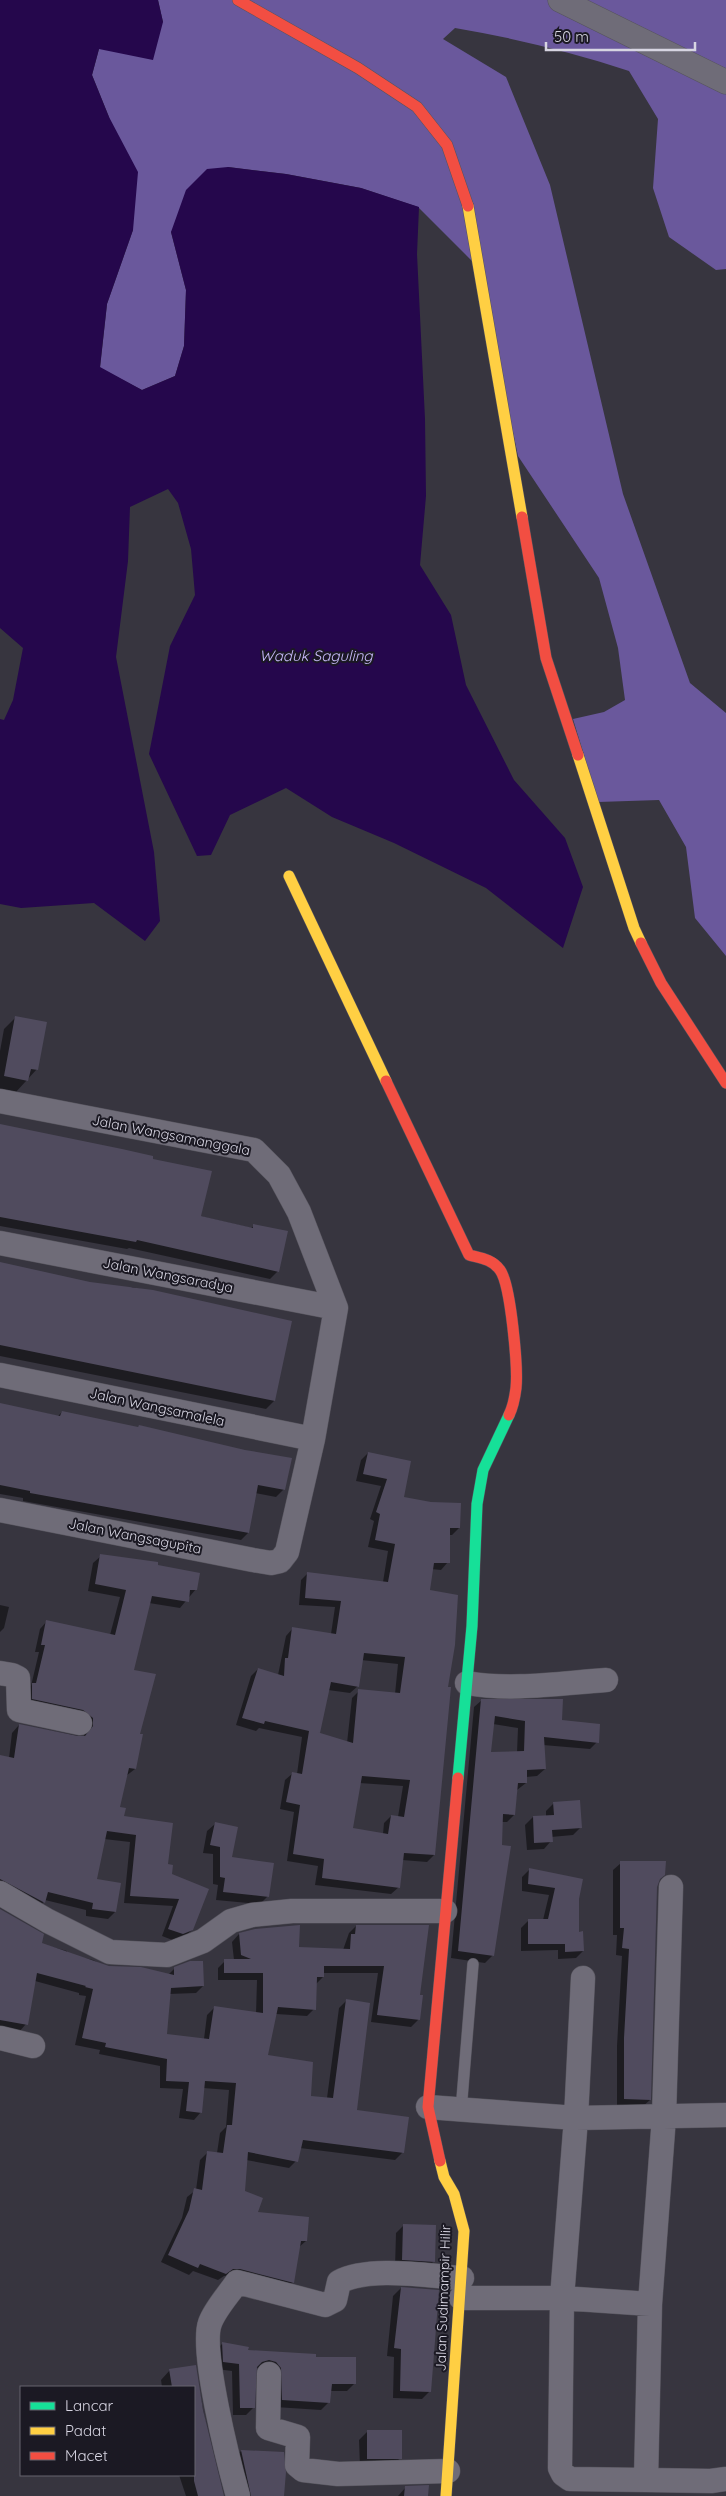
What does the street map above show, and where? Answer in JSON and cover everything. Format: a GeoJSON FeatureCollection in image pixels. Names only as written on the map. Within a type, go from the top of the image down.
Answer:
{"type":"FeatureCollection","features":[{"type":"Feature","properties":{"kind":"street"},"geometry":{"type":"LineString","coordinates":[[238,0],[358,68],[417,107],[447,145],[470,213],[546,658],[634,928],[661,983],[726,1083]]}},
{"type":"Feature","properties":{"kind":"street"},"geometry":{"type":"LineString","coordinates":[[560,0],[726,82]]}},
{"type":"Feature","properties":{"kind":"street","name":"Jalan Sudimampir Hilir"},"geometry":{"type":"LineString","coordinates":[[289,876],[469,1255],[491,1262],[500,1270],[510,1303],[516,1388],[511,1411],[483,1470],[477,1504],[472,1626],[428,2107],[444,2177],[454,2194],[464,2231],[446,2496]]}},
{"type":"Feature","properties":{"kind":"street","name":"Jalan Wangsamanggala"},"geometry":{"type":"LineString","coordinates":[[0,1101],[254,1150],[279,1175],[299,1212],[336,1308]]}},
{"type":"Feature","properties":{"kind":"street","name":"Jalan Wangsaradya"},"geometry":{"type":"LineString","coordinates":[[0,1243],[336,1308]]}},
{"type":"Feature","properties":{"kind":"street"},"geometry":{"type":"LineString","coordinates":[[313,1439],[336,1308]]}},
{"type":"Feature","properties":{"kind":"street","name":"Jalan Wangsamalela"},"geometry":{"type":"LineString","coordinates":[[0,1375],[313,1439]]}},
{"type":"Feature","properties":{"kind":"street","name":"Jalan Wangsagupita"},"geometry":{"type":"LineString","coordinates":[[0,1510],[271,1563],[280,1561],[288,1552],[313,1439]]}},
{"type":"Feature","properties":{"kind":"street"},"geometry":{"type":"LineString","coordinates":[[0,1673],[12,1674],[18,1678],[18,1710],[80,1723]]}},
{"type":"Feature","properties":{"kind":"street"},"geometry":{"type":"LineString","coordinates":[[467,1683],[480,1685],[532,1685],[606,1680]]}},
{"type":"Feature","properties":{"kind":"street"},"geometry":{"type":"LineString","coordinates":[[646,2480],[650,2304],[664,2117],[671,1887]]}},
{"type":"Feature","properties":{"kind":"street"},"geometry":{"type":"LineString","coordinates":[[0,1892],[48,1921],[110,1952],[167,1955],[203,1941],[231,1921],[252,1915],[292,1910],[445,1911]]}},
{"type":"Feature","properties":{"kind":"street"},"geometry":{"type":"LineString","coordinates":[[583,1978],[576,2118],[562,2298],[560,2468],[563,2474],[570,2479],[711,2481],[726,2479]]}},
{"type":"Feature","properties":{"kind":"street"},"geometry":{"type":"LineString","coordinates":[[0,2038],[33,2046]]}},
{"type":"Feature","properties":{"kind":"street"},"geometry":{"type":"LineString","coordinates":[[428,2107],[461,2111],[576,2118],[726,2115]]}},
{"type":"Feature","properties":{"kind":"street"},"geometry":{"type":"LineString","coordinates":[[238,2496],[226,2452],[207,2343],[210,2323],[237,2282],[325,2305],[335,2300],[340,2282],[350,2277],[398,2273],[461,2288],[650,2304]]}},
{"type":"Feature","properties":{"kind":"street"},"geometry":{"type":"LineString","coordinates":[[269,2374],[268,2428],[298,2436],[297,2464],[303,2470],[338,2474],[448,2472]]}},
{"type":"Feature","properties":{"kind":"lane"},"geometry":{"type":"LineString","coordinates":[[461,2111],[473,1964]]}},
{"type":"Feature","properties":{"kind":"shaded area"},"geometry":{"type":"Polygon","coordinates":[[[158,0],[726,0],[726,269],[716,270],[669,237],[653,188],[658,119],[629,71],[543,46],[455,28],[443,39],[506,77],[550,185],[623,494],[690,683],[726,713],[726,956],[695,918],[686,847],[659,800],[598,802],[573,719],[604,712],[625,700],[618,648],[599,578],[518,456],[478,267],[418,207],[361,188],[286,174],[228,167],[171,232],[186,290],[184,346],[175,376],[142,390],[100,368],[107,304],[133,230],[109,117],[92,75],[99,49],[163,22],[158,0]]]}},
{"type":"Feature","properties":{"kind":"water","name":"Waduk Saguling"},"geometry":{"type":"Polygon","coordinates":[[[0,0],[158,0],[163,22],[153,60],[99,49],[92,75],[109,117],[138,172],[133,230],[107,304],[100,367],[142,390],[175,376],[184,346],[186,290],[171,232],[186,190],[207,169],[228,167],[286,174],[361,188],[419,207],[417,254],[425,419],[426,496],[420,565],[451,615],[466,685],[514,780],[565,838],[583,887],[563,948],[486,888],[394,843],[332,817],[286,788],[230,815],[211,855],[197,856],[149,754],[170,646],[195,595],[191,549],[178,503],[168,489],[130,507],[128,561],[116,657],[154,852],[160,921],[145,941],[94,903],[21,908],[0,904],[0,719],[4,720],[13,700],[23,648],[0,628],[0,0]]]}},
{"type":"Feature","properties":{"kind":"building"},"geometry":{"type":"Polygon","coordinates":[[[15,1016],[47,1022],[38,1070],[31,1069],[28,1081],[4,1076],[15,1016]]]}},
{"type":"Feature","properties":{"kind":"building"},"geometry":{"type":"Polygon","coordinates":[[[0,1124],[122,1149],[153,1156],[153,1159],[212,1171],[201,1216],[253,1228],[253,1224],[288,1231],[279,1272],[137,1240],[136,1242],[0,1217],[0,1124]]]}},
{"type":"Feature","properties":{"kind":"building"},"geometry":{"type":"Polygon","coordinates":[[[0,1262],[90,1282],[153,1290],[292,1321],[275,1401],[0,1345],[0,1262]]]}},
{"type":"Feature","properties":{"kind":"building"},"geometry":{"type":"Polygon","coordinates":[[[0,1403],[60,1416],[62,1411],[138,1427],[139,1425],[245,1450],[292,1458],[285,1490],[258,1485],[249,1533],[30,1493],[30,1491],[0,1485],[0,1403]]]}},
{"type":"Feature","properties":{"kind":"building"},"geometry":{"type":"Polygon","coordinates":[[[368,1452],[411,1461],[404,1497],[431,1502],[461,1503],[460,1528],[450,1528],[450,1563],[434,1563],[430,1590],[458,1595],[455,1645],[448,1687],[451,1687],[435,1855],[404,1853],[400,1888],[322,1878],[324,1859],[293,1854],[300,1805],[286,1802],[292,1772],[302,1774],[309,1731],[265,1721],[264,1724],[242,1718],[258,1668],[284,1676],[285,1658],[288,1658],[292,1627],[336,1634],[341,1601],[305,1598],[307,1572],[388,1582],[395,1544],[375,1540],[380,1514],[376,1512],[387,1479],[363,1474],[368,1452]],[[364,1653],[359,1687],[331,1682],[320,1733],[353,1743],[358,1689],[400,1693],[405,1657],[364,1653]],[[362,1776],[353,1828],[388,1834],[391,1815],[404,1817],[410,1780],[362,1776]]]}},
{"type":"Feature","properties":{"kind":"building"},"geometry":{"type":"Polygon","coordinates":[[[100,1554],[158,1562],[158,1565],[200,1573],[197,1590],[190,1590],[189,1602],[152,1596],[134,1670],[156,1674],[140,1734],[143,1734],[136,1769],[129,1768],[120,1807],[126,1808],[124,1816],[173,1823],[168,1864],[173,1865],[172,1874],[209,1889],[193,1930],[183,1934],[168,1929],[179,1899],[130,1896],[136,1835],[107,1831],[97,1879],[121,1883],[116,1912],[92,1909],[93,1903],[48,1892],[45,1903],[0,1879],[0,1755],[14,1758],[19,1724],[78,1736],[85,1736],[93,1726],[93,1718],[83,1710],[32,1699],[32,1683],[36,1683],[45,1645],[41,1645],[46,1620],[115,1635],[126,1590],[95,1584],[100,1554]]]}},
{"type":"Feature","properties":{"kind":"building"},"geometry":{"type":"Polygon","coordinates":[[[481,1699],[563,1699],[562,1720],[600,1724],[599,1743],[544,1737],[546,1769],[527,1770],[527,1783],[518,1783],[515,1815],[503,1814],[502,1845],[511,1846],[494,1956],[458,1951],[481,1699]],[[495,1716],[491,1752],[524,1751],[525,1721],[495,1716]]]}},
{"type":"Feature","properties":{"kind":"building"},"geometry":{"type":"Polygon","coordinates":[[[580,1800],[582,1828],[552,1830],[553,1842],[534,1843],[533,1816],[554,1815],[553,1802],[580,1800]]]}},
{"type":"Feature","properties":{"kind":"building"},"geometry":{"type":"Polygon","coordinates":[[[215,1822],[238,1827],[232,1857],[274,1863],[269,1897],[223,1892],[225,1878],[220,1877],[220,1847],[210,1845],[215,1822]]]}},
{"type":"Feature","properties":{"kind":"building"},"geometry":{"type":"Polygon","coordinates":[[[620,1861],[666,1861],[665,1875],[660,1879],[657,1887],[651,2100],[624,2099],[624,2038],[629,1949],[622,1948],[624,1928],[620,1928],[620,1861]]]}},
{"type":"Feature","properties":{"kind":"building"},"geometry":{"type":"Polygon","coordinates":[[[529,1868],[583,1879],[579,1899],[579,1932],[583,1931],[584,1951],[565,1952],[565,1944],[528,1944],[528,1919],[548,1919],[555,1888],[528,1884],[529,1868]]]}},
{"type":"Feature","properties":{"kind":"building"},"geometry":{"type":"Polygon","coordinates":[[[0,1909],[44,1934],[42,1943],[109,1966],[141,1967],[174,1975],[174,1967],[190,1961],[203,1961],[204,1986],[171,1988],[167,2034],[209,2039],[214,2006],[263,2013],[263,1973],[224,1973],[224,1959],[251,1959],[241,1955],[239,1933],[255,1929],[300,1925],[299,1947],[350,1949],[351,1934],[355,1934],[356,1925],[429,1925],[420,1995],[423,1995],[420,2020],[377,2015],[384,1966],[324,1966],[324,1977],[317,1977],[316,2010],[278,2007],[268,2055],[313,2062],[311,2096],[333,2098],[346,1999],[370,2003],[357,2110],[409,2117],[404,2153],[303,2140],[298,2162],[248,2152],[245,2191],[263,2198],[258,2212],[309,2217],[307,2241],[301,2241],[294,2283],[240,2269],[233,2269],[226,2274],[200,2264],[198,2268],[168,2255],[189,2210],[194,2188],[202,2190],[207,2151],[223,2153],[227,2125],[232,2125],[236,2083],[205,2081],[202,2113],[186,2111],[189,2082],[166,2081],[167,2059],[105,2047],[106,2043],[82,2038],[93,1989],[86,1986],[37,1973],[28,2025],[0,2020],[0,1909]]]}},
{"type":"Feature","properties":{"kind":"building"},"geometry":{"type":"Polygon","coordinates":[[[403,2224],[436,2225],[435,2262],[402,2260],[403,2224]]]}},
{"type":"Feature","properties":{"kind":"building"},"geometry":{"type":"Polygon","coordinates":[[[401,2287],[439,2290],[431,2392],[400,2391],[401,2349],[394,2348],[401,2287]]]}},
{"type":"Feature","properties":{"kind":"building"},"geometry":{"type":"Polygon","coordinates":[[[222,2342],[249,2347],[248,2350],[316,2354],[316,2357],[356,2357],[356,2384],[332,2384],[330,2403],[282,2400],[281,2368],[276,2362],[269,2360],[262,2362],[257,2367],[255,2408],[240,2408],[239,2364],[223,2362],[222,2342]]]}},
{"type":"Feature","properties":{"kind":"building"},"geometry":{"type":"Polygon","coordinates":[[[196,2365],[203,2410],[224,2496],[198,2496],[194,2481],[195,2386],[172,2386],[169,2369],[196,2365]]]}},
{"type":"Feature","properties":{"kind":"building"},"geometry":{"type":"Polygon","coordinates":[[[367,2430],[402,2430],[402,2459],[367,2459],[367,2430]]]}},
{"type":"Feature","properties":{"kind":"building"},"geometry":{"type":"Polygon","coordinates":[[[241,2450],[284,2452],[286,2472],[284,2496],[251,2496],[241,2450]]]}},
{"type":"Feature","properties":{"kind":"building"},"geometry":{"type":"Polygon","coordinates":[[[429,2485],[428,2496],[404,2496],[405,2486],[429,2485]]]}},
{"type":"Feature","properties":{"kind":"traffic: fast"},"geometry":{"type":"LineString","coordinates":[[458,1778],[472,1626],[477,1504],[483,1470],[509,1415]]}},
{"type":"Feature","properties":{"kind":"traffic: slow"},"geometry":{"type":"LineString","coordinates":[[468,206],[522,517]]}},
{"type":"Feature","properties":{"kind":"traffic: slow"},"geometry":{"type":"LineString","coordinates":[[578,755],[634,928],[641,943]]}},
{"type":"Feature","properties":{"kind":"traffic: slow"},"geometry":{"type":"LineString","coordinates":[[289,876],[386,1081]]}},
{"type":"Feature","properties":{"kind":"traffic: slow"},"geometry":{"type":"LineString","coordinates":[[440,2161],[444,2177],[454,2194],[464,2231],[446,2496]]}},
{"type":"Feature","properties":{"kind":"traffic: jam"},"geometry":{"type":"LineString","coordinates":[[238,0],[358,68],[417,107],[447,145],[468,206]]}},
{"type":"Feature","properties":{"kind":"traffic: jam"},"geometry":{"type":"LineString","coordinates":[[522,517],[546,658],[578,755]]}},
{"type":"Feature","properties":{"kind":"traffic: jam"},"geometry":{"type":"LineString","coordinates":[[641,943],[661,983],[726,1083]]}},
{"type":"Feature","properties":{"kind":"traffic: jam"},"geometry":{"type":"LineString","coordinates":[[386,1081],[469,1255],[493,1263],[500,1270],[504,1279],[513,1327],[516,1363],[516,1388],[509,1415]]}},
{"type":"Feature","properties":{"kind":"traffic: jam"},"geometry":{"type":"LineString","coordinates":[[440,2161],[428,2107],[458,1778]]}}]}
